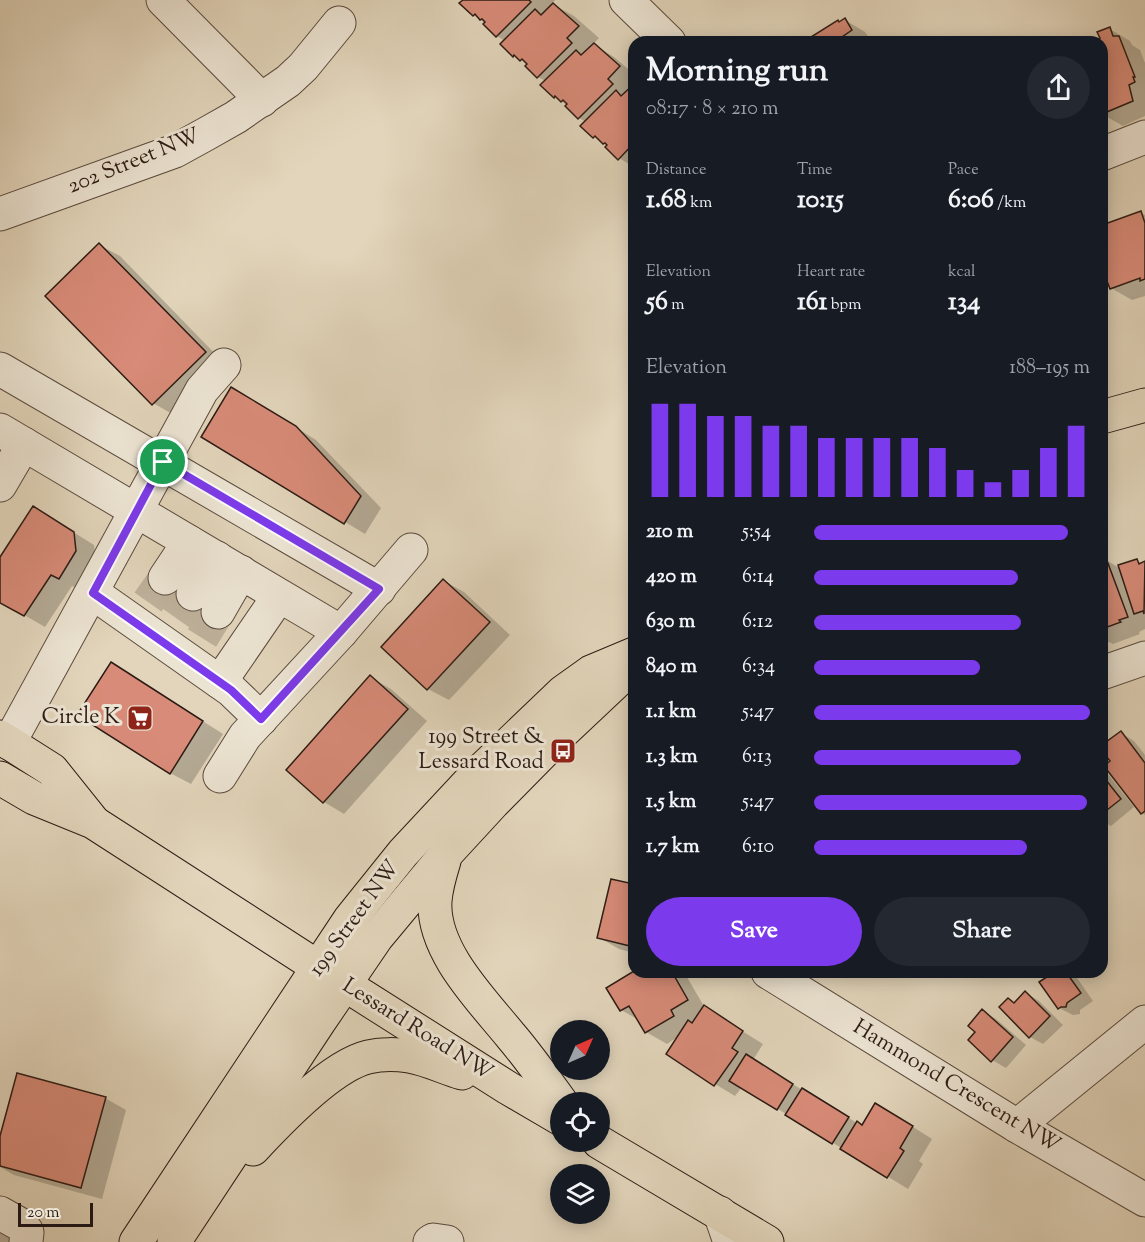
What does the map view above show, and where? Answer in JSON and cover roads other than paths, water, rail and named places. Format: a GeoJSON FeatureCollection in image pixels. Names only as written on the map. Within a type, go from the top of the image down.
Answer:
{"type":"FeatureCollection","features":[{"type":"Feature","properties":{"kind":"main road"},"geometry":{"type":"LineString","coordinates":[[1108,415],[1145,405]]}},
{"type":"Feature","properties":{"kind":"main road","name":"199 Street NW"},"geometry":{"type":"LineString","coordinates":[[174,1242],[331,976],[350,919],[403,852],[472,779],[563,692],[591,672],[628,657]]}},
{"type":"Feature","properties":{"kind":"main road","name":"199 Street NW"},"geometry":{"type":"LineString","coordinates":[[136,1242],[331,976],[377,937],[446,854],[557,738],[628,671]]}},
{"type":"Feature","properties":{"kind":"main road","name":"Lessard Road NW"},"geometry":{"type":"LineString","coordinates":[[5,740],[52,770],[93,822]]}},
{"type":"Feature","properties":{"kind":"main road","name":"Lessard Road NW"},"geometry":{"type":"LineString","coordinates":[[0,778],[34,798],[93,822],[331,976],[550,1113]]}},
{"type":"Feature","properties":{"kind":"main road"},"geometry":{"type":"LineString","coordinates":[[446,854],[435,903],[441,937],[469,984],[513,1037],[554,1092]]}},
{"type":"Feature","properties":{"kind":"main road"},"geometry":{"type":"LineString","coordinates":[[194,1211],[298,1103],[350,1064],[368,1057],[410,1056],[508,1088]]}},
{"type":"Feature","properties":{"kind":"main road"},"geometry":{"type":"LineString","coordinates":[[610,1150],[725,1228],[767,1242]]}},
{"type":"Feature","properties":{"kind":"street"},"geometry":{"type":"LineString","coordinates":[[163,0],[262,100]]}},
{"type":"Feature","properties":{"kind":"street"},"geometry":{"type":"LineString","coordinates":[[626,0],[663,36]]}},
{"type":"Feature","properties":{"kind":"street","name":"202 Street NW"},"geometry":{"type":"LineString","coordinates":[[0,214],[175,151],[236,117],[303,68],[339,23]]}},
{"type":"Feature","properties":{"kind":"street"},"geometry":{"type":"LineString","coordinates":[[1108,152],[1145,137]]}},
{"type":"Feature","properties":{"kind":"street"},"geometry":{"type":"LineString","coordinates":[[5,740],[93,593],[202,390],[224,365]]}},
{"type":"Feature","properties":{"kind":"street"},"geometry":{"type":"LineString","coordinates":[[0,369],[379,589]]}},
{"type":"Feature","properties":{"kind":"street"},"geometry":{"type":"LineString","coordinates":[[0,484],[12,437],[341,632]]}},
{"type":"Feature","properties":{"kind":"street"},"geometry":{"type":"LineString","coordinates":[[176,618],[189,542]]}},
{"type":"Feature","properties":{"kind":"street"},"geometry":{"type":"LineString","coordinates":[[220,776],[245,736],[341,632],[411,550]]}},
{"type":"Feature","properties":{"kind":"street"},"geometry":{"type":"LineString","coordinates":[[176,618],[229,565]]}},
{"type":"Feature","properties":{"kind":"street"},"geometry":{"type":"LineString","coordinates":[[93,593],[176,618],[220,682],[261,719]]}},
{"type":"Feature","properties":{"kind":"street"},"geometry":{"type":"LineString","coordinates":[[220,682],[279,596]]}},
{"type":"Feature","properties":{"kind":"street"},"geometry":{"type":"LineString","coordinates":[[1108,671],[1145,658]]}},
{"type":"Feature","properties":{"kind":"street","name":"Hammond Crescent NW"},"geometry":{"type":"LineString","coordinates":[[778,978],[1017,1126],[1145,1200]]}},
{"type":"Feature","properties":{"kind":"street"},"geometry":{"type":"LineString","coordinates":[[1017,1126],[1145,1022]]}},
{"type":"Feature","properties":{"kind":"street"},"geometry":{"type":"LineString","coordinates":[[0,1213],[23,1226],[27,1232],[26,1242]]}},
{"type":"Feature","properties":{"kind":"street"},"geometry":{"type":"LineString","coordinates":[[430,1242],[433,1240],[447,1242]]}},
{"type":"Feature","properties":{"kind":"tunnel"},"geometry":{"type":"LineString","coordinates":[[148,602],[165,578]]}},
{"type":"Feature","properties":{"kind":"tunnel"},"geometry":{"type":"LineString","coordinates":[[176,618],[193,594]]}},
{"type":"Feature","properties":{"kind":"tunnel"},"geometry":{"type":"LineString","coordinates":[[202,638],[218,612]]}},
{"type":"Feature","properties":{"kind":"place","name":"Circle K"},"geometry":{"type":"Point","coordinates":[140,718]}},
{"type":"Feature","properties":{"kind":"place","name":"199 Street & Lessard Road"},"geometry":{"type":"Point","coordinates":[563,751]}}]}
